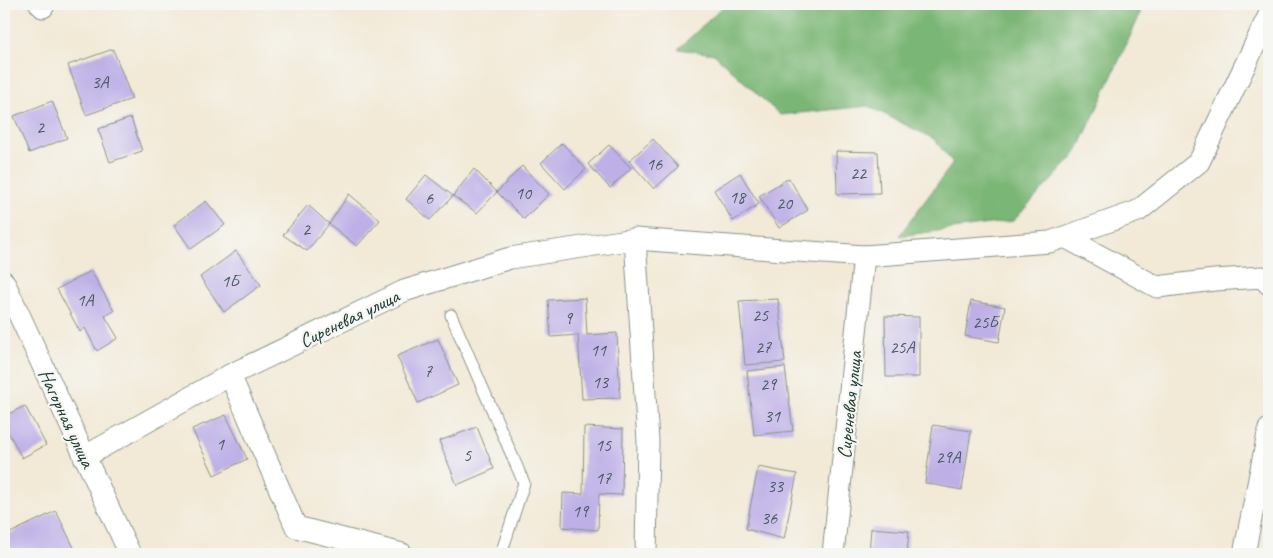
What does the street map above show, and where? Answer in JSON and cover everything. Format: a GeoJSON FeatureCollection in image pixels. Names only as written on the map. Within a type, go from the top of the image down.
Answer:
{"type":"FeatureCollection","features":[{"type":"Feature","properties":{"kind":"street","name":"Сиреневая улица"},"geometry":{"type":"LineString","coordinates":[[84,457],[230,375],[404,291],[510,258],[635,239],[864,256],[1058,239],[1138,211],[1198,162],[1269,15]]}},
{"type":"Feature","properties":{"kind":"street"},"geometry":{"type":"LineString","coordinates":[[635,239],[648,441],[646,554]]}},
{"type":"Feature","properties":{"kind":"street"},"geometry":{"type":"LineString","coordinates":[[1058,239],[1157,287],[1215,280],[1262,278],[1269,284]]}},
{"type":"Feature","properties":{"kind":"street","name":"Сиреневая улица"},"geometry":{"type":"LineString","coordinates":[[833,554],[864,256]]}},
{"type":"Feature","properties":{"kind":"street","name":"Нагорная улица"},"geometry":{"type":"LineString","coordinates":[[4,282],[130,554]]}},
{"type":"Feature","properties":{"kind":"street"},"geometry":{"type":"LineString","coordinates":[[230,375],[296,527],[402,554]]}},
{"type":"Feature","properties":{"kind":"street"},"geometry":{"type":"LineString","coordinates":[[1244,554],[1269,430]]}},
{"type":"Feature","properties":{"kind":"lane"},"geometry":{"type":"LineString","coordinates":[[451,315],[524,483],[501,554]]}},
{"type":"Feature","properties":{"kind":"green space"},"geometry":{"type":"Polygon","coordinates":[[[726,4],[1143,4],[1138,19],[1076,154],[1013,221],[899,236],[953,163],[934,139],[868,106],[780,115],[714,54],[678,49],[726,4]]]}},
{"type":"Feature","properties":{"kind":"building"},"geometry":{"type":"Polygon","coordinates":[[[113,49],[132,99],[86,115],[68,65],[113,49]]]}},
{"type":"Feature","properties":{"kind":"building"},"geometry":{"type":"Polygon","coordinates":[[[52,101],[67,138],[29,153],[14,116],[52,101]]]}},
{"type":"Feature","properties":{"kind":"building"},"geometry":{"type":"Polygon","coordinates":[[[131,118],[142,151],[110,162],[98,129],[131,118]]]}},
{"type":"Feature","properties":{"kind":"building"},"geometry":{"type":"Polygon","coordinates":[[[653,139],[678,167],[654,189],[629,161],[653,139]]]}},
{"type":"Feature","properties":{"kind":"building"},"geometry":{"type":"Polygon","coordinates":[[[562,143],[586,169],[565,189],[541,163],[562,143]]]}},
{"type":"Feature","properties":{"kind":"building"},"geometry":{"type":"Polygon","coordinates":[[[609,145],[631,168],[610,188],[588,164],[609,145]]]}},
{"type":"Feature","properties":{"kind":"building"},"geometry":{"type":"Polygon","coordinates":[[[836,151],[878,152],[880,193],[837,194],[836,151]]]}},
{"type":"Feature","properties":{"kind":"building"},"geometry":{"type":"Polygon","coordinates":[[[522,166],[549,194],[524,219],[497,192],[522,166]]]}},
{"type":"Feature","properties":{"kind":"building"},"geometry":{"type":"Polygon","coordinates":[[[474,169],[497,192],[477,213],[453,196],[474,169]]]}},
{"type":"Feature","properties":{"kind":"building"},"geometry":{"type":"Polygon","coordinates":[[[740,173],[759,204],[733,221],[714,190],[740,173]]]}},
{"type":"Feature","properties":{"kind":"building"},"geometry":{"type":"Polygon","coordinates":[[[426,175],[453,196],[430,220],[406,199],[426,175]]]}},
{"type":"Feature","properties":{"kind":"building"},"geometry":{"type":"Polygon","coordinates":[[[789,178],[808,210],[779,228],[759,196],[789,178]]]}},
{"type":"Feature","properties":{"kind":"building"},"geometry":{"type":"Polygon","coordinates":[[[349,194],[380,220],[357,246],[329,224],[349,194]]]}},
{"type":"Feature","properties":{"kind":"building"},"geometry":{"type":"Polygon","coordinates":[[[206,201],[225,225],[191,249],[174,225],[206,201]]]}},
{"type":"Feature","properties":{"kind":"building"},"geometry":{"type":"Polygon","coordinates":[[[308,205],[329,224],[307,251],[283,235],[308,205]]]}},
{"type":"Feature","properties":{"kind":"building"},"geometry":{"type":"Polygon","coordinates":[[[236,251],[261,285],[224,312],[200,277],[236,251]]]}},
{"type":"Feature","properties":{"kind":"building"},"geometry":{"type":"Polygon","coordinates":[[[91,271],[114,311],[105,316],[118,338],[97,351],[85,328],[80,332],[57,289],[91,271]]]}},
{"type":"Feature","properties":{"kind":"building"},"geometry":{"type":"Polygon","coordinates":[[[585,298],[587,335],[617,333],[620,398],[582,399],[578,335],[551,337],[548,300],[585,298]]]}},
{"type":"Feature","properties":{"kind":"building"},"geometry":{"type":"Polygon","coordinates":[[[778,299],[785,362],[745,365],[739,301],[778,299]]]}},
{"type":"Feature","properties":{"kind":"building"},"geometry":{"type":"Polygon","coordinates":[[[971,301],[1005,307],[999,342],[965,336],[971,301]]]}},
{"type":"Feature","properties":{"kind":"building"},"geometry":{"type":"Polygon","coordinates":[[[885,316],[919,317],[919,377],[886,377],[885,316]]]}},
{"type":"Feature","properties":{"kind":"building"},"geometry":{"type":"Polygon","coordinates":[[[438,339],[458,385],[418,403],[397,356],[438,339]]]}},
{"type":"Feature","properties":{"kind":"building"},"geometry":{"type":"Polygon","coordinates":[[[785,367],[793,431],[754,435],[747,371],[785,367]]]}},
{"type":"Feature","properties":{"kind":"building"},"geometry":{"type":"Polygon","coordinates":[[[25,406],[46,445],[22,458],[4,424],[4,416],[25,406]]]}},
{"type":"Feature","properties":{"kind":"building"},"geometry":{"type":"Polygon","coordinates":[[[226,415],[247,459],[214,475],[192,429],[226,415]]]}},
{"type":"Feature","properties":{"kind":"building"},"geometry":{"type":"Polygon","coordinates":[[[933,425],[971,431],[962,490],[925,483],[933,425]]]}},
{"type":"Feature","properties":{"kind":"building"},"geometry":{"type":"Polygon","coordinates":[[[477,427],[494,469],[457,485],[439,441],[477,427]]]}},
{"type":"Feature","properties":{"kind":"building"},"geometry":{"type":"Polygon","coordinates":[[[584,427],[623,429],[622,495],[599,494],[598,530],[562,527],[563,493],[583,494],[584,427]]]}},
{"type":"Feature","properties":{"kind":"building"},"geometry":{"type":"Polygon","coordinates":[[[758,467],[797,474],[784,539],[746,529],[758,467]]]}},
{"type":"Feature","properties":{"kind":"building"},"geometry":{"type":"Polygon","coordinates":[[[56,511],[77,554],[4,554],[4,536],[56,511]]]}},
{"type":"Feature","properties":{"kind":"building"},"geometry":{"type":"Polygon","coordinates":[[[871,528],[909,531],[907,554],[869,554],[871,528]]]}}]}
